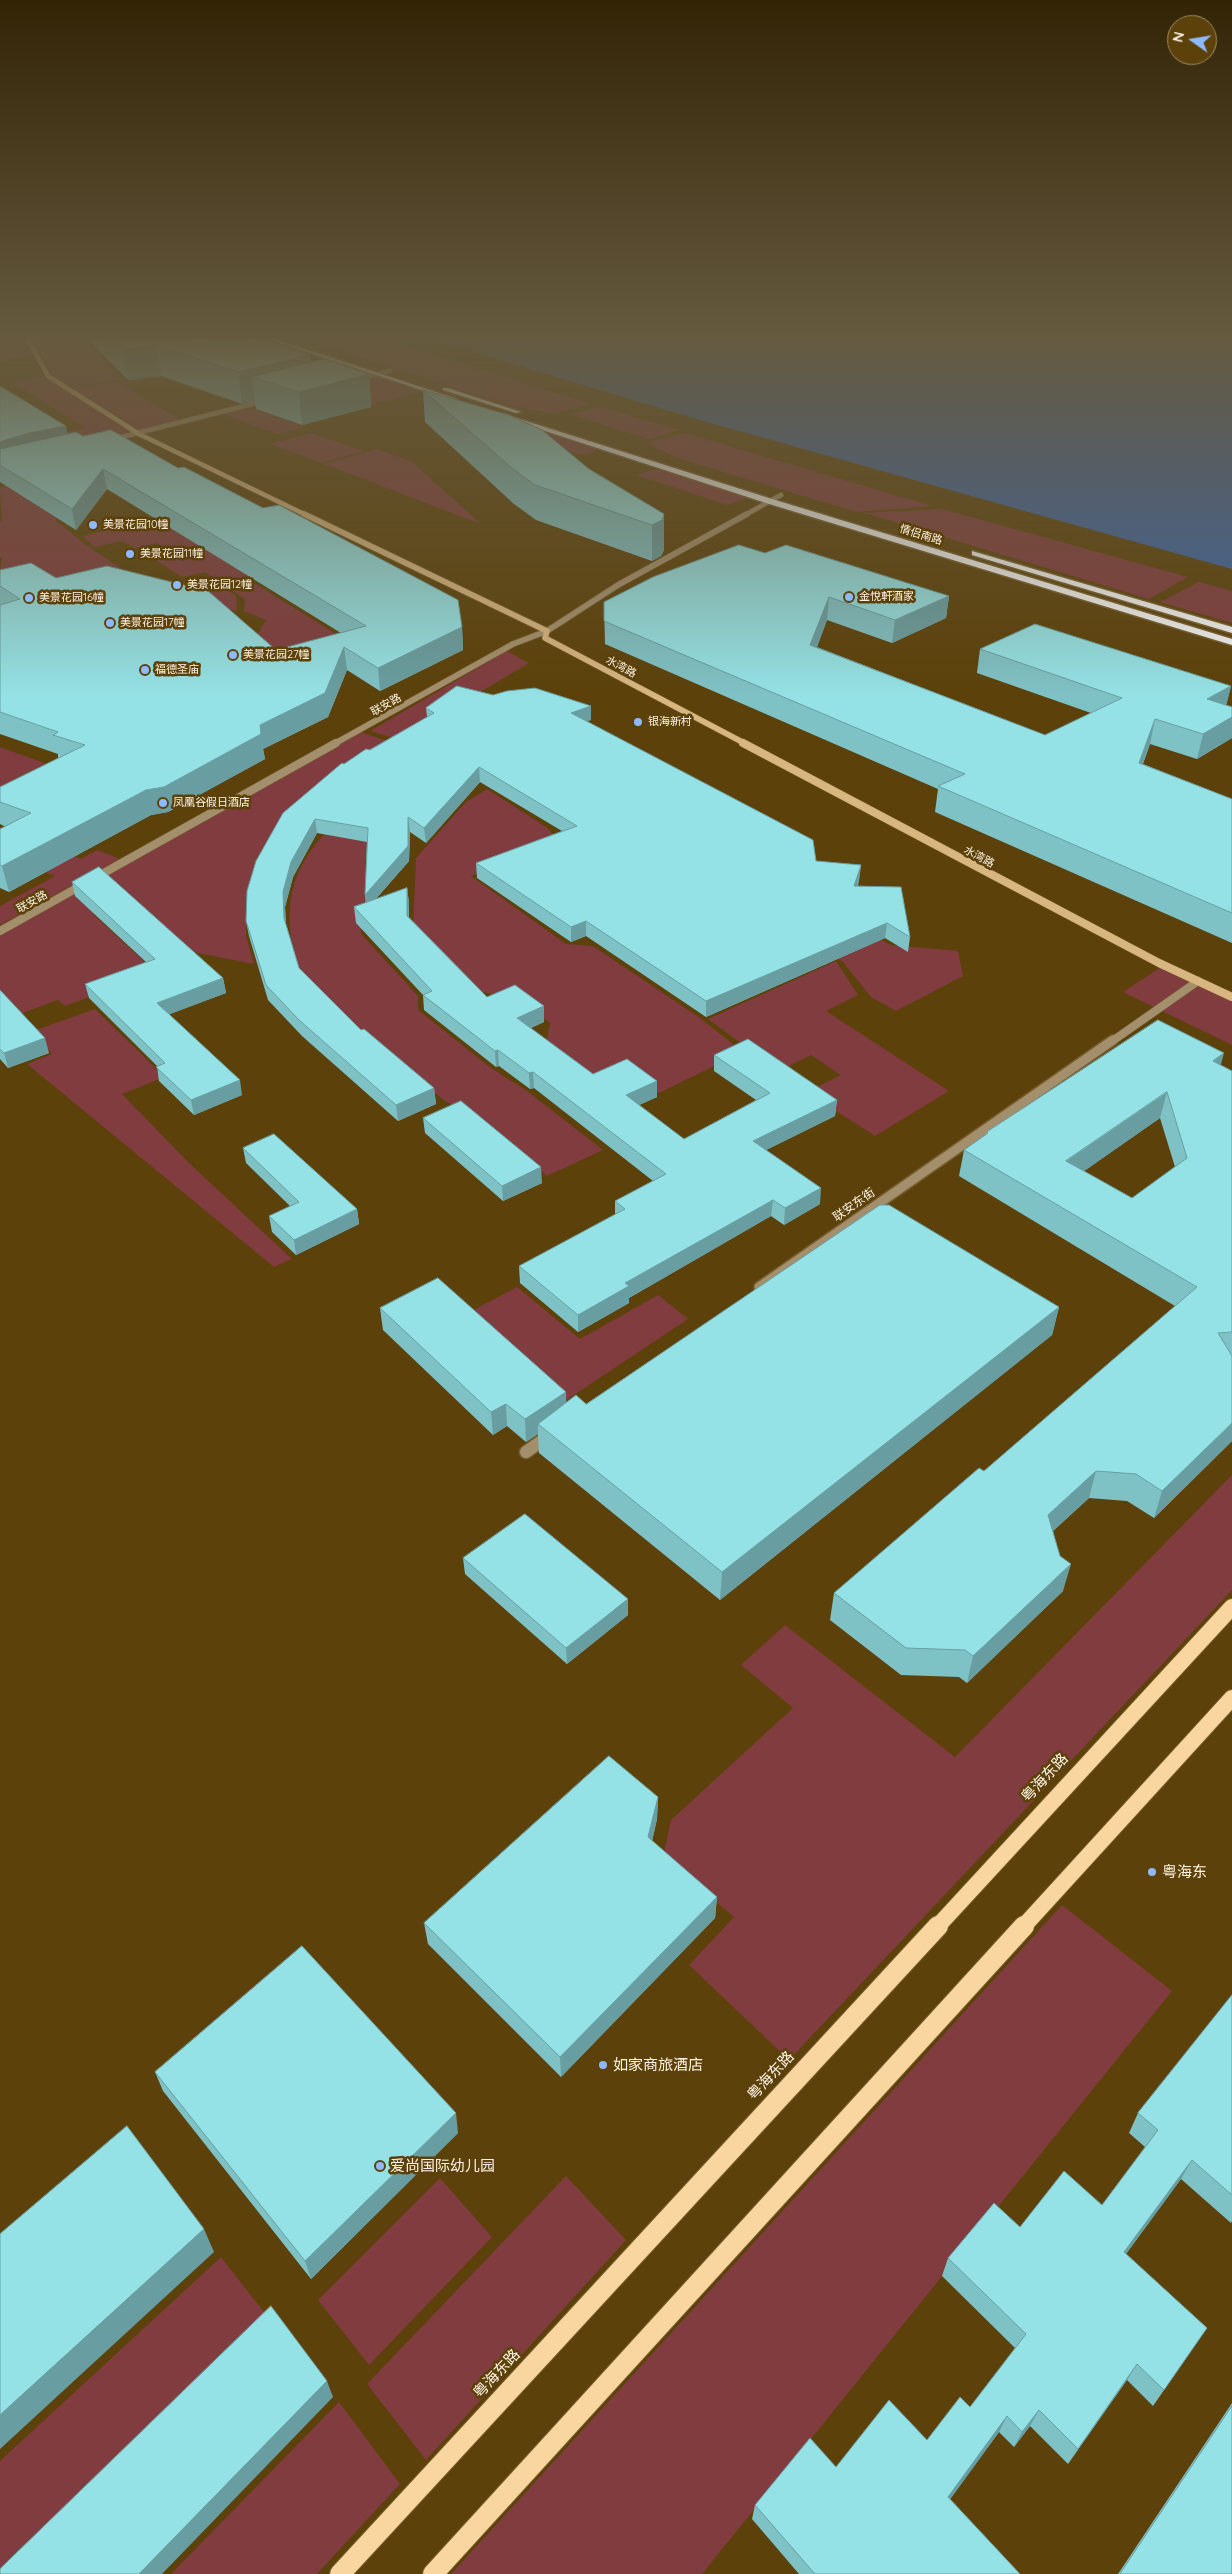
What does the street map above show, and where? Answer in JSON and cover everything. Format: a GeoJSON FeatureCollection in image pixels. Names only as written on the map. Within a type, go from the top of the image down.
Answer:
{"type":"FeatureCollection","features":[{"type":"Feature","properties":{"kind":"highway","name":"情侣南路"},"geometry":{"type":"LineString","coordinates":[[634,457],[769,501],[1232,642]]}},
{"type":"Feature","properties":{"kind":"highway"},"geometry":{"type":"LineString","coordinates":[[777,493],[789,497]]}},
{"type":"Feature","properties":{"kind":"highway"},"geometry":{"type":"LineString","coordinates":[[970,551],[1232,630]]}},
{"type":"Feature","properties":{"kind":"main road","name":"粤海东路"},"geometry":{"type":"LineString","coordinates":[[340,2574],[1232,1607]]}},
{"type":"Feature","properties":{"kind":"main road"},"geometry":{"type":"LineString","coordinates":[[433,2574],[1232,1698]]}},
{"type":"Feature","properties":{"kind":"street","name":"水湾路"},"geometry":{"type":"LineString","coordinates":[[186,457],[547,631],[545,638],[1160,963],[1232,997]]}},
{"type":"Feature","properties":{"kind":"street","name":"联安路"},"geometry":{"type":"LineString","coordinates":[[0,931],[513,644],[547,631],[618,586],[769,501],[777,493]]}},
{"type":"Feature","properties":{"kind":"street","name":"联安东街"},"geometry":{"type":"LineString","coordinates":[[750,1293],[1198,981]]}},
{"type":"Feature","properties":{"kind":"street"},"geometry":{"type":"LineString","coordinates":[[526,1452],[558,1430]]}},
{"type":"Feature","properties":{"kind":"shaded area"},"geometry":{"type":"Polygon","coordinates":[[[306,457],[343,457],[322,463],[306,457]]]}},
{"type":"Feature","properties":{"kind":"shaded area"},"geometry":{"type":"Polygon","coordinates":[[[348,457],[400,457],[411,461],[481,524],[324,464],[348,457]]]}},
{"type":"Feature","properties":{"kind":"shaded area"},"geometry":{"type":"Polygon","coordinates":[[[675,457],[767,457],[932,506],[857,512],[675,457]]]}},
{"type":"Feature","properties":{"kind":"shaded area"},"geometry":{"type":"Polygon","coordinates":[[[659,468],[750,497],[727,505],[636,475],[659,468]]]}},
{"type":"Feature","properties":{"kind":"shaded area"},"geometry":{"type":"Polygon","coordinates":[[[18,480],[63,512],[55,520],[90,548],[137,579],[210,595],[198,588],[218,583],[236,596],[237,611],[0,573],[2,558],[0,557],[0,523],[2,520],[0,488],[18,480]]]}},
{"type":"Feature","properties":{"kind":"shaded area"},"geometry":{"type":"Polygon","coordinates":[[[942,509],[1188,577],[1149,599],[865,513],[942,509]]]}},
{"type":"Feature","properties":{"kind":"shaded area"},"geometry":{"type":"Polygon","coordinates":[[[173,514],[247,571],[246,578],[347,641],[276,660],[248,638],[259,632],[266,620],[244,611],[245,599],[205,572],[182,577],[151,557],[171,551],[157,543],[135,548],[122,541],[94,547],[83,536],[173,514]]]}},
{"type":"Feature","properties":{"kind":"shaded area"},"geometry":{"type":"Polygon","coordinates":[[[1199,582],[1232,591],[1232,623],[1160,602],[1199,582]]]}},
{"type":"Feature","properties":{"kind":"shaded area"},"geometry":{"type":"Polygon","coordinates":[[[507,651],[529,663],[400,740],[370,731],[507,651]]]}},
{"type":"Feature","properties":{"kind":"shaded area"},"geometry":{"type":"Polygon","coordinates":[[[361,732],[396,744],[255,875],[246,906],[246,936],[254,964],[182,950],[128,902],[93,914],[145,962],[126,984],[65,1006],[58,1000],[17,1015],[0,997],[0,934],[361,732]]]}},
{"type":"Feature","properties":{"kind":"shaded area"},"geometry":{"type":"Polygon","coordinates":[[[0,747],[58,768],[0,797],[0,747]]]}},
{"type":"Feature","properties":{"kind":"shaded area"},"geometry":{"type":"Polygon","coordinates":[[[400,772],[369,855],[361,934],[418,996],[418,1010],[491,1068],[527,1091],[603,1150],[547,1176],[471,1115],[445,1101],[372,1042],[297,972],[290,932],[290,907],[294,885],[303,864],[315,846],[346,813],[400,772]]]}},
{"type":"Feature","properties":{"kind":"shaded area"},"geometry":{"type":"Polygon","coordinates":[[[487,789],[546,827],[564,845],[792,976],[747,998],[633,928],[509,861],[471,876],[566,944],[593,946],[700,1018],[743,1052],[659,1093],[629,1070],[595,1086],[545,1049],[550,1023],[518,999],[467,989],[413,927],[416,858],[466,802],[487,789]]]}},
{"type":"Feature","properties":{"kind":"shaded area"},"geometry":{"type":"Polygon","coordinates":[[[12,833],[81,859],[97,850],[120,859],[0,925],[0,906],[55,876],[2,855],[12,833]]]}},
{"type":"Feature","properties":{"kind":"shaded area"},"geometry":{"type":"Polygon","coordinates":[[[726,893],[855,925],[891,945],[958,951],[963,976],[896,1011],[871,997],[843,962],[726,893]]]}},
{"type":"Feature","properties":{"kind":"shaded area"},"geometry":{"type":"Polygon","coordinates":[[[836,961],[858,995],[826,1011],[949,1091],[875,1136],[807,1092],[841,1075],[811,1055],[779,1071],[708,1019],[836,961]]]}},
{"type":"Feature","properties":{"kind":"shaded area"},"geometry":{"type":"Polygon","coordinates":[[[1161,967],[1232,1000],[1232,1045],[1123,992],[1161,967]]]}},
{"type":"Feature","properties":{"kind":"shaded area"},"geometry":{"type":"Polygon","coordinates":[[[95,1009],[165,1077],[122,1094],[189,1163],[292,1259],[274,1267],[27,1064],[52,1054],[33,1031],[95,1009]]]}},
{"type":"Feature","properties":{"kind":"shaded area"},"geometry":{"type":"Polygon","coordinates":[[[517,1287],[580,1339],[658,1295],[688,1319],[568,1399],[468,1313],[517,1287]]]}},
{"type":"Feature","properties":{"kind":"shaded area"},"geometry":{"type":"Polygon","coordinates":[[[1232,1475],[1232,1590],[789,2060],[689,1965],[734,1917],[663,1857],[671,1820],[793,1708],[741,1665],[785,1625],[955,1757],[1232,1475]]]}},
{"type":"Feature","properties":{"kind":"shaded area"},"geometry":{"type":"Polygon","coordinates":[[[1062,1905],[1172,1991],[702,2574],[451,2574],[1062,1905]]]}},
{"type":"Feature","properties":{"kind":"shaded area"},"geometry":{"type":"Polygon","coordinates":[[[566,2176],[626,2240],[426,2460],[367,2384],[566,2176]]]}},
{"type":"Feature","properties":{"kind":"shaded area"},"geometry":{"type":"Polygon","coordinates":[[[440,2178],[492,2237],[369,2365],[318,2300],[440,2178]]]}},
{"type":"Feature","properties":{"kind":"shaded area"},"geometry":{"type":"Polygon","coordinates":[[[221,2257],[271,2321],[0,2574],[0,2461],[221,2257]]]}},
{"type":"Feature","properties":{"kind":"shaded area"},"geometry":{"type":"Polygon","coordinates":[[[339,2402],[400,2484],[317,2574],[171,2574],[339,2402]]]}},
{"type":"Feature","properties":{"kind":"water"},"geometry":{"type":"Polygon","coordinates":[[[833,457],[1232,457],[1232,569],[833,457]]]}},
{"type":"Feature","properties":{"kind":"building"},"geometry":{"type":"Polygon","coordinates":[[[0,457],[159,457],[178,468],[184,467],[263,508],[279,505],[458,600],[462,627],[378,668],[344,647],[325,693],[260,725],[261,734],[164,787],[146,790],[2,866],[0,865],[0,829],[31,813],[0,802],[0,787],[85,745],[53,735],[58,732],[0,712],[0,605],[20,599],[0,586],[0,570],[31,563],[56,578],[107,566],[208,591],[276,650],[366,626],[103,469],[72,509],[0,465],[0,457]]]}},
{"type":"Feature","properties":{"kind":"building"},"geometry":{"type":"Polygon","coordinates":[[[499,457],[575,457],[589,469],[664,514],[662,520],[652,525],[535,485],[499,457]]]}},
{"type":"Feature","properties":{"kind":"building"},"geometry":{"type":"Polygon","coordinates":[[[739,545],[765,553],[786,545],[949,596],[895,620],[829,597],[810,645],[1045,735],[1122,698],[980,649],[1035,624],[1231,686],[1207,699],[1232,707],[1232,717],[1203,734],[1155,719],[1139,763],[1232,799],[1232,913],[938,786],[965,774],[604,621],[604,602],[653,577],[739,545]]]}},
{"type":"Feature","properties":{"kind":"building"},"geometry":{"type":"Polygon","coordinates":[[[457,686],[493,695],[507,691],[535,688],[591,706],[571,713],[813,840],[816,861],[861,865],[854,886],[901,887],[910,937],[887,923],[706,1001],[586,921],[571,927],[476,863],[577,826],[479,767],[424,828],[408,817],[408,846],[365,895],[368,828],[315,819],[291,862],[283,892],[284,918],[299,968],[361,1030],[364,1029],[434,1088],[396,1105],[299,1020],[266,985],[246,921],[247,891],[256,861],[283,813],[342,763],[344,764],[366,749],[370,750],[434,713],[426,708],[457,686]]]}},
{"type":"Feature","properties":{"kind":"building"},"geometry":{"type":"Polygon","coordinates":[[[99,867],[223,978],[157,1003],[240,1080],[191,1100],[156,1067],[165,1063],[85,984],[155,959],[72,882],[99,867]]]}},
{"type":"Feature","properties":{"kind":"building"},"geometry":{"type":"Polygon","coordinates":[[[407,888],[407,916],[487,997],[515,985],[544,1006],[517,1018],[593,1074],[627,1059],[657,1081],[626,1095],[684,1139],[770,1093],[714,1055],[748,1039],[837,1100],[753,1141],[821,1188],[785,1208],[773,1200],[625,1283],[629,1286],[578,1315],[519,1266],[625,1209],[615,1201],[666,1174],[533,1072],[529,1073],[498,1050],[495,1051],[423,995],[432,991],[354,907],[407,888]]]}},
{"type":"Feature","properties":{"kind":"building"},"geometry":{"type":"Polygon","coordinates":[[[0,990],[45,1038],[4,1053],[0,1049],[0,990]]]}},
{"type":"Feature","properties":{"kind":"building"},"geometry":{"type":"Polygon","coordinates":[[[1158,1020],[1224,1053],[1213,1061],[1232,1071],[1232,1332],[1218,1333],[1232,1356],[1232,1423],[1162,1491],[1136,1474],[1096,1471],[1048,1515],[1060,1556],[1071,1564],[973,1656],[965,1650],[906,1648],[834,1593],[979,1468],[984,1471],[1197,1287],[964,1150],[987,1132],[1158,1020]],[[1167,1092],[1066,1161],[1132,1198],[1187,1158],[1167,1092]]]}},
{"type":"Feature","properties":{"kind":"building"},"geometry":{"type":"Polygon","coordinates":[[[461,1101],[541,1167],[502,1186],[423,1118],[461,1101]]]}},
{"type":"Feature","properties":{"kind":"building"},"geometry":{"type":"Polygon","coordinates":[[[274,1134],[357,1209],[294,1240],[269,1216],[299,1202],[243,1148],[274,1134]]]}},
{"type":"Feature","properties":{"kind":"building"},"geometry":{"type":"Polygon","coordinates":[[[880,1205],[889,1205],[1059,1307],[722,1572],[538,1424],[576,1395],[586,1404],[880,1205]]]}},
{"type":"Feature","properties":{"kind":"building"},"geometry":{"type":"Polygon","coordinates":[[[438,1278],[566,1392],[525,1419],[506,1404],[491,1412],[380,1308],[438,1278]]]}},
{"type":"Feature","properties":{"kind":"building"},"geometry":{"type":"Polygon","coordinates":[[[525,1514],[628,1599],[566,1648],[463,1558],[525,1514]]]}},
{"type":"Feature","properties":{"kind":"building"},"geometry":{"type":"Polygon","coordinates":[[[609,1756],[658,1797],[648,1837],[717,1897],[560,2057],[424,1923],[609,1756]]]}},
{"type":"Feature","properties":{"kind":"building"},"geometry":{"type":"Polygon","coordinates":[[[302,1946],[456,2113],[305,2261],[155,2072],[302,1946]]]}},
{"type":"Feature","properties":{"kind":"building"},"geometry":{"type":"Polygon","coordinates":[[[1232,1995],[1232,2195],[1192,2160],[1124,2252],[1207,2328],[1164,2390],[1137,2364],[1078,2449],[1039,2410],[1022,2432],[1007,2416],[948,2497],[1020,2574],[815,2574],[755,2505],[810,2438],[836,2467],[889,2400],[927,2440],[960,2397],[970,2407],[1026,2334],[948,2258],[994,2203],[1020,2227],[1064,2171],[1102,2205],[1158,2130],[1138,2113],[1232,1995]]]}},
{"type":"Feature","properties":{"kind":"building"},"geometry":{"type":"Polygon","coordinates":[[[127,2126],[204,2229],[0,2415],[0,2234],[127,2126]]]}},
{"type":"Feature","properties":{"kind":"building"},"geometry":{"type":"Polygon","coordinates":[[[271,2306],[327,2381],[139,2574],[0,2574],[0,2569],[271,2306]]]}},
{"type":"Feature","properties":{"kind":"building"},"geometry":{"type":"Polygon","coordinates":[[[1232,2406],[1232,2574],[1120,2574],[1232,2406]]]}},
{"type":"Feature","properties":{"kind":"place","name":"美景花园10幢"},"geometry":{"type":"Point","coordinates":[93,525]}},
{"type":"Feature","properties":{"kind":"place","name":"美景花园11幢"},"geometry":{"type":"Point","coordinates":[130,554]}},
{"type":"Feature","properties":{"kind":"place","name":"美景花园12幢"},"geometry":{"type":"Point","coordinates":[177,585]}},
{"type":"Feature","properties":{"kind":"place","name":"金悅軒酒家"},"geometry":{"type":"Point","coordinates":[849,597]}},
{"type":"Feature","properties":{"kind":"place","name":"美景花园16幢"},"geometry":{"type":"Point","coordinates":[29,598]}},
{"type":"Feature","properties":{"kind":"place","name":"美景花园17幢"},"geometry":{"type":"Point","coordinates":[110,623]}},
{"type":"Feature","properties":{"kind":"place","name":"美景花园27幢"},"geometry":{"type":"Point","coordinates":[233,655]}},
{"type":"Feature","properties":{"kind":"place","name":"福德圣庙"},"geometry":{"type":"Point","coordinates":[145,670]}},
{"type":"Feature","properties":{"kind":"place","name":"银海新村"},"geometry":{"type":"Point","coordinates":[638,722]}},
{"type":"Feature","properties":{"kind":"place","name":"凤凰谷假日酒店"},"geometry":{"type":"Point","coordinates":[163,803]}},
{"type":"Feature","properties":{"kind":"place","name":"粤海东"},"geometry":{"type":"Point","coordinates":[1152,1872]}},
{"type":"Feature","properties":{"kind":"place","name":"如家商旅酒店"},"geometry":{"type":"Point","coordinates":[603,2065]}},
{"type":"Feature","properties":{"kind":"place","name":"爱尚国际幼儿园"},"geometry":{"type":"Point","coordinates":[380,2166]}}]}
